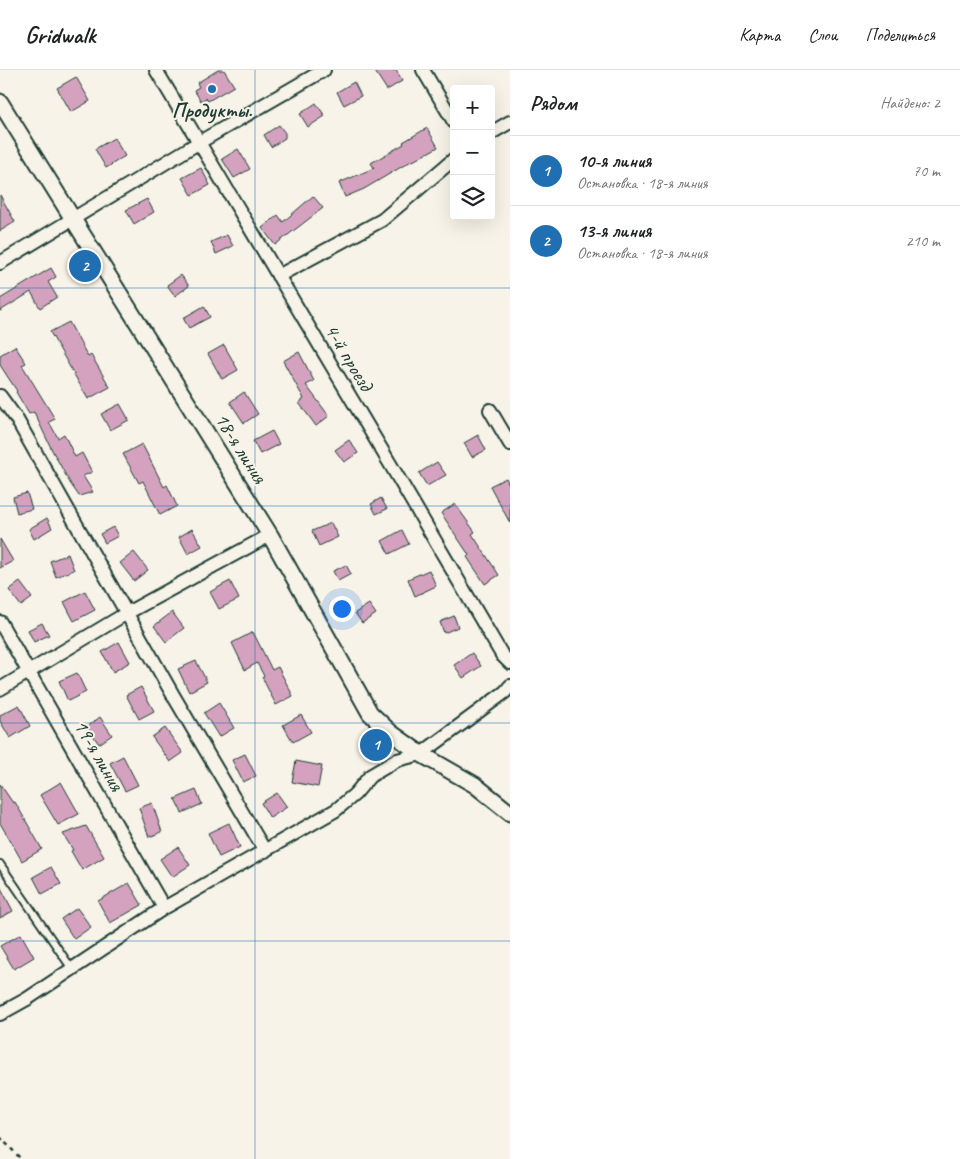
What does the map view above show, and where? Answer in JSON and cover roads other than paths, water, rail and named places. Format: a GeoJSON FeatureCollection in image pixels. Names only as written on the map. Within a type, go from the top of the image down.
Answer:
{"type":"FeatureCollection","features":[{"type":"Feature","properties":{"kind":"street","name":"4-й проезд"},"geometry":{"type":"LineString","coordinates":[[156,70],[502,655],[510,663]]}},
{"type":"Feature","properties":{"kind":"street"},"geometry":{"type":"LineString","coordinates":[[0,263],[198,143],[324,70]]}},
{"type":"Feature","properties":{"kind":"street"},"geometry":{"type":"LineString","coordinates":[[424,70],[450,115]]}},
{"type":"Feature","properties":{"kind":"street","name":"18-я линия"},"geometry":{"type":"LineString","coordinates":[[0,102],[270,534],[370,713],[390,732],[421,754],[474,785],[510,813]]}},
{"type":"Feature","properties":{"kind":"street"},"geometry":{"type":"LineString","coordinates":[[495,131],[510,122]]}},
{"type":"Feature","properties":{"kind":"street"},"geometry":{"type":"LineString","coordinates":[[278,276],[382,220],[450,162]]}},
{"type":"Feature","properties":{"kind":"street"},"geometry":{"type":"LineString","coordinates":[[0,396],[16,418],[264,851]]}},
{"type":"Feature","properties":{"kind":"street"},"geometry":{"type":"LineString","coordinates":[[490,410],[510,444]]}},
{"type":"Feature","properties":{"kind":"street"},"geometry":{"type":"LineString","coordinates":[[0,688],[127,613],[270,534]]}},
{"type":"Feature","properties":{"kind":"street","name":"19-я линия"},"geometry":{"type":"LineString","coordinates":[[0,622],[164,908]]}},
{"type":"Feature","properties":{"kind":"street"},"geometry":{"type":"LineString","coordinates":[[0,1014],[27,999],[164,908],[336,810],[355,794],[370,776],[397,760],[421,754],[505,692],[510,686]]}},
{"type":"Feature","properties":{"kind":"lane"},"geometry":{"type":"LineString","coordinates":[[0,864],[72,969]]}},
{"type":"Feature","properties":{"kind":"place","name":"Продукты."},"geometry":{"type":"Point","coordinates":[212,89]}},
{"type":"Feature","properties":{"kind":"place","name":"13-я линия"},"geometry":{"type":"Point","coordinates":[85,266]}},
{"type":"Feature","properties":{"kind":"place","name":"10-я линия"},"geometry":{"type":"Point","coordinates":[376,745]}}]}
